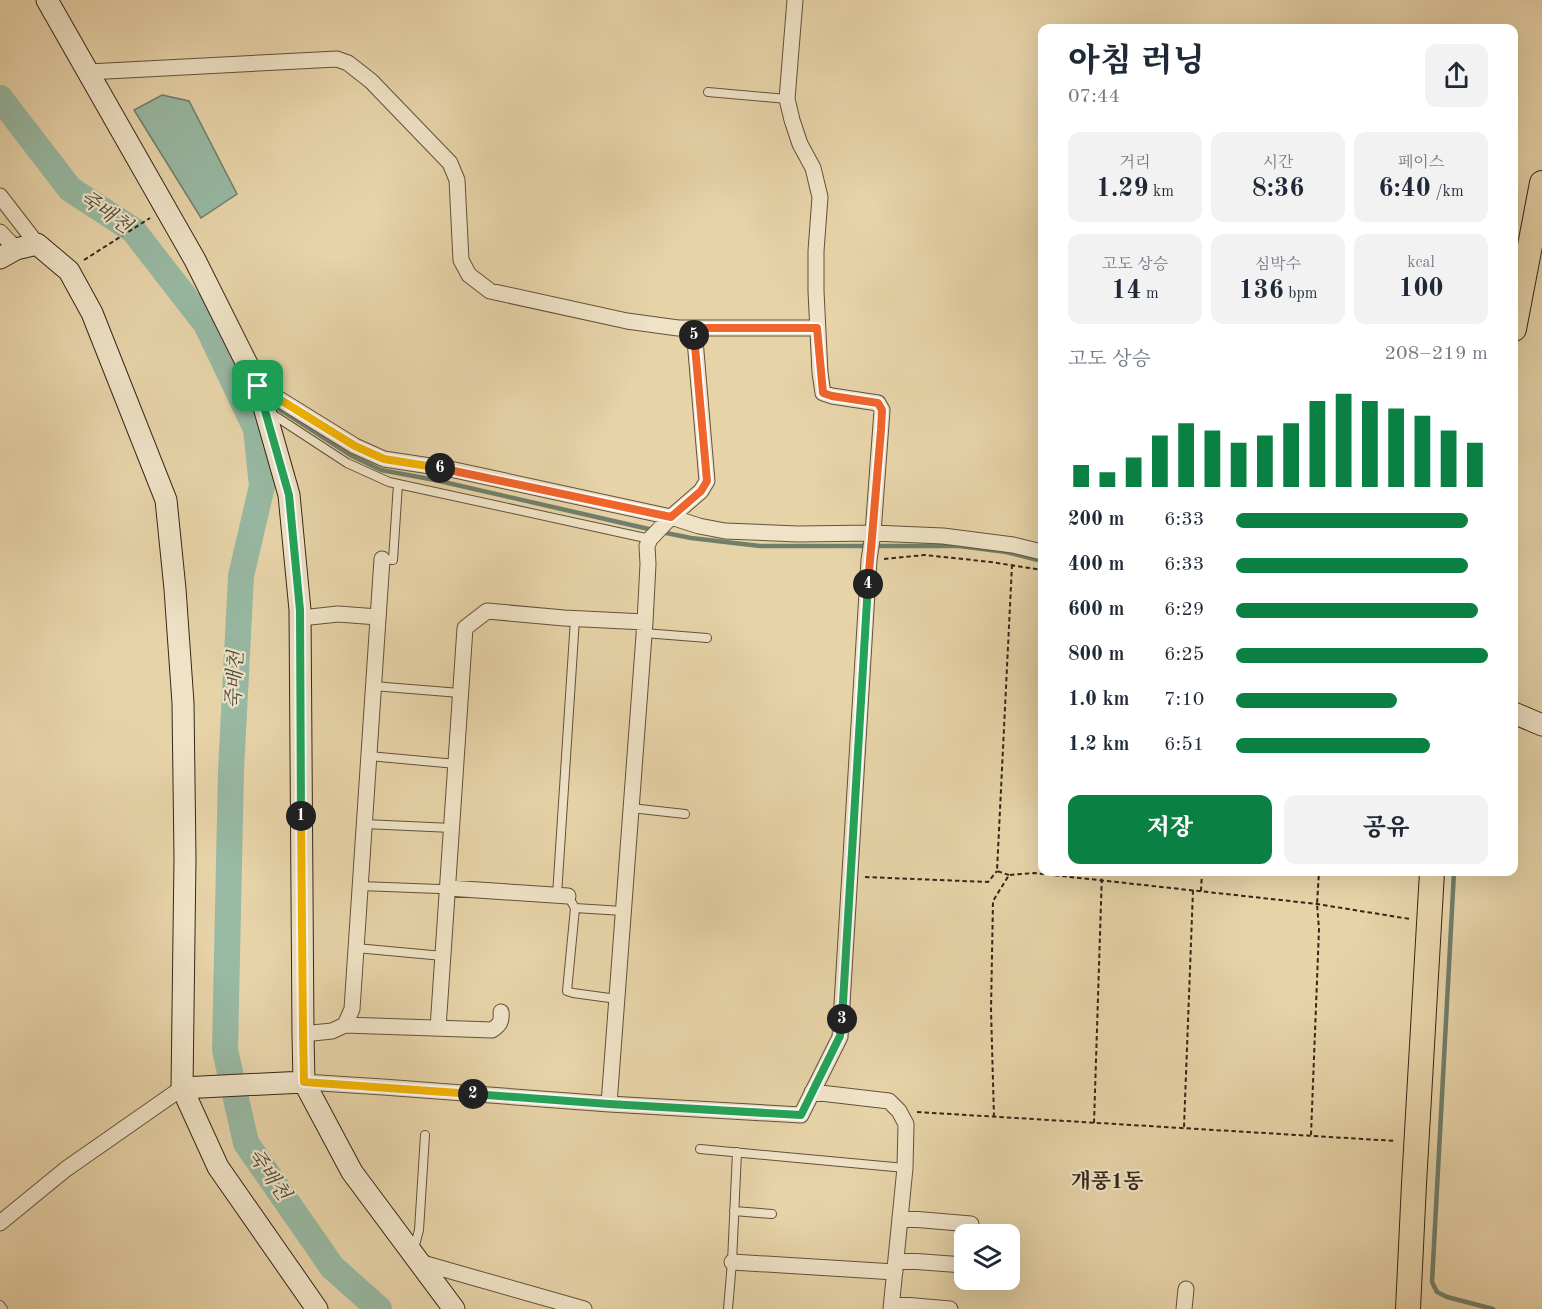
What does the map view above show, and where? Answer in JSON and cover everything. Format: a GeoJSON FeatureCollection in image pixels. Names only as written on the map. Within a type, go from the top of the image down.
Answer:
{"type":"FeatureCollection","features":[{"type":"Feature","properties":{"kind":"main road"},"geometry":{"type":"LineString","coordinates":[[1518,307],[1542,183]]}},
{"type":"Feature","properties":{"kind":"main road"},"geometry":{"type":"LineString","coordinates":[[1408,1309],[1432,876]]}},
{"type":"Feature","properties":{"kind":"street"},"geometry":{"type":"LineString","coordinates":[[47,0],[195,260],[258,386],[289,495],[300,618],[304,1082],[352,1172],[454,1309]]}},
{"type":"Feature","properties":{"kind":"street"},"geometry":{"type":"LineString","coordinates":[[0,1223],[66,1169],[182,1088],[304,1082],[801,1115],[840,1036],[871,546],[882,410],[878,403],[823,393],[817,328],[816,251],[820,197],[813,168],[800,144],[792,120],[788,99],[795,0]]}},
{"type":"Feature","properties":{"kind":"street"},"geometry":{"type":"LineString","coordinates":[[88,72],[337,59],[348,63],[371,81],[450,163],[458,180],[461,260],[469,275],[490,291],[627,321],[678,328],[817,328]]}},
{"type":"Feature","properties":{"kind":"street"},"geometry":{"type":"LineString","coordinates":[[0,196],[37,244],[69,271],[92,313],[166,500],[183,703],[185,858],[182,1088],[218,1167],[317,1309]]}},
{"type":"Feature","properties":{"kind":"street"},"geometry":{"type":"LineString","coordinates":[[0,232],[8,254],[37,244]]}},
{"type":"Feature","properties":{"kind":"street"},"geometry":{"type":"LineString","coordinates":[[609,1104],[644,628],[647,546],[669,519],[701,491],[707,481],[694,328]]}},
{"type":"Feature","properties":{"kind":"street"},"geometry":{"type":"LineString","coordinates":[[258,386],[355,446],[384,459],[450,469],[699,526],[725,531],[798,534],[871,546],[943,536],[1013,545],[1038,551]]}},
{"type":"Feature","properties":{"kind":"street"},"geometry":{"type":"LineString","coordinates":[[345,1025],[352,1009],[382,559]]}},
{"type":"Feature","properties":{"kind":"street"},"geometry":{"type":"LineString","coordinates":[[438,1028],[465,628],[487,611],[644,628]]}},
{"type":"Feature","properties":{"kind":"street"},"geometry":{"type":"LineString","coordinates":[[300,618],[338,614],[378,617]]}},
{"type":"Feature","properties":{"kind":"street"},"geometry":{"type":"LineString","coordinates":[[1518,715],[1542,724]]}},
{"type":"Feature","properties":{"kind":"street"},"geometry":{"type":"LineString","coordinates":[[448,888],[567,900]]}},
{"type":"Feature","properties":{"kind":"street"},"geometry":{"type":"LineString","coordinates":[[303,1034],[332,1031],[345,1025],[492,1030],[498,1026],[501,1012]]}},
{"type":"Feature","properties":{"kind":"street"},"geometry":{"type":"LineString","coordinates":[[812,1092],[888,1101],[899,1111],[906,1124],[905,1168],[892,1307],[950,1309]]}},
{"type":"Feature","properties":{"kind":"street"},"geometry":{"type":"LineString","coordinates":[[900,1218],[971,1224]]}},
{"type":"Feature","properties":{"kind":"street"},"geometry":{"type":"LineString","coordinates":[[416,1258],[584,1309]]}},
{"type":"Feature","properties":{"kind":"street"},"geometry":{"type":"LineString","coordinates":[[732,1262],[954,1265]]}},
{"type":"Feature","properties":{"kind":"street"},"geometry":{"type":"LineString","coordinates":[[1184,1309],[1186,1289]]}},
{"type":"Feature","properties":{"kind":"lane"},"geometry":{"type":"LineString","coordinates":[[708,92],[788,99]]}},
{"type":"Feature","properties":{"kind":"lane"},"geometry":{"type":"LineString","coordinates":[[264,409],[346,462],[388,482],[651,539]]}},
{"type":"Feature","properties":{"kind":"lane"},"geometry":{"type":"LineString","coordinates":[[382,559],[393,560],[399,484]]}},
{"type":"Feature","properties":{"kind":"lane"},"geometry":{"type":"LineString","coordinates":[[575,619],[567,900],[567,991],[617,999]]}},
{"type":"Feature","properties":{"kind":"lane"},"geometry":{"type":"LineString","coordinates":[[644,628],[707,638]]}},
{"type":"Feature","properties":{"kind":"lane"},"geometry":{"type":"LineString","coordinates":[[373,686],[460,693]]}},
{"type":"Feature","properties":{"kind":"lane"},"geometry":{"type":"LineString","coordinates":[[369,756],[456,764]]}},
{"type":"Feature","properties":{"kind":"lane"},"geometry":{"type":"LineString","coordinates":[[631,808],[685,814]]}},
{"type":"Feature","properties":{"kind":"lane"},"geometry":{"type":"LineString","coordinates":[[364,824],[452,828]]}},
{"type":"Feature","properties":{"kind":"lane"},"geometry":{"type":"LineString","coordinates":[[360,886],[439,890],[448,888]]}},
{"type":"Feature","properties":{"kind":"lane"},"geometry":{"type":"LineString","coordinates":[[567,900],[623,911]]}},
{"type":"Feature","properties":{"kind":"lane"},"geometry":{"type":"LineString","coordinates":[[356,948],[443,956]]}},
{"type":"Feature","properties":{"kind":"lane"},"geometry":{"type":"LineString","coordinates":[[416,1258],[425,1135]]}},
{"type":"Feature","properties":{"kind":"lane"},"geometry":{"type":"LineString","coordinates":[[700,1149],[905,1168]]}},
{"type":"Feature","properties":{"kind":"lane"},"geometry":{"type":"LineString","coordinates":[[728,1309],[737,1152]]}},
{"type":"Feature","properties":{"kind":"lane"},"geometry":{"type":"LineString","coordinates":[[734,1211],[772,1214]]}},
{"type":"Feature","properties":{"kind":"lane"},"geometry":{"type":"LineString","coordinates":[[0,1305],[3,1309]]}},
{"type":"Feature","properties":{"kind":"path"},"geometry":{"type":"LineString","coordinates":[[76,265],[154,216]]}},
{"type":"Feature","properties":{"kind":"path"},"geometry":{"type":"LineString","coordinates":[[871,546],[1038,569]]}},
{"type":"Feature","properties":{"kind":"path"},"geometry":{"type":"LineString","coordinates":[[850,876],[988,882],[997,871],[1012,565]]}},
{"type":"Feature","properties":{"kind":"path"},"geometry":{"type":"LineString","coordinates":[[997,871],[1009,875],[1038,873]]}},
{"type":"Feature","properties":{"kind":"path"},"geometry":{"type":"LineString","coordinates":[[994,1117],[991,1010],[993,901],[1009,875]]}},
{"type":"Feature","properties":{"kind":"path"},"geometry":{"type":"LineString","coordinates":[[1063,876],[1317,904],[1429,922]]}},
{"type":"Feature","properties":{"kind":"path"},"geometry":{"type":"LineString","coordinates":[[1094,1123],[1102,876]]}},
{"type":"Feature","properties":{"kind":"path"},"geometry":{"type":"LineString","coordinates":[[1201,891],[1202,876]]}},
{"type":"Feature","properties":{"kind":"path"},"geometry":{"type":"LineString","coordinates":[[1311,1136],[1319,929],[1317,904],[1319,876]]}},
{"type":"Feature","properties":{"kind":"path"},"geometry":{"type":"LineString","coordinates":[[1184,1128],[1193,890]]}},
{"type":"Feature","properties":{"kind":"path"},"geometry":{"type":"LineString","coordinates":[[899,1111],[1416,1142]]}},
{"type":"Feature","properties":{"kind":"shaded area"},"geometry":{"type":"Polygon","coordinates":[[[162,95],[189,101],[237,194],[201,218],[134,110],[162,95]]]}},
{"type":"Feature","properties":{"kind":"waterway","name":"죽배천"},"geometry":{"type":"LineString","coordinates":[[0,98],[70,189],[133,230],[206,324],[256,429],[262,486],[241,576],[231,771],[225,1050],[246,1143],[332,1267],[379,1309]]}},
{"type":"Feature","properties":{"kind":"waterway"},"geometry":{"type":"LineString","coordinates":[[231,378],[252,391]]}},
{"type":"Feature","properties":{"kind":"waterway"},"geometry":{"type":"LineString","coordinates":[[270,403],[352,456],[381,470],[435,480],[653,530]]}},
{"type":"Feature","properties":{"kind":"waterway"},"geometry":{"type":"LineString","coordinates":[[661,532],[760,546],[959,546],[1006,552],[1038,560]]}},
{"type":"Feature","properties":{"kind":"waterway"},"geometry":{"type":"LineString","coordinates":[[1454,876],[1432,1282],[1437,1292],[1447,1297],[1493,1309]]}},
{"type":"Feature","properties":{"kind":"district","name":"개풍1동"},"geometry":{"type":"Point","coordinates":[1107,1182]}},
{"type":"Feature","properties":{"kind":"route"},"geometry":{"type":"LineString","coordinates":[[694,328],[817,328],[823,393],[878,403],[882,410],[881,430],[869,560],[840,1036],[801,1115],[304,1082],[300,610],[289,495],[258,386],[355,446],[384,459],[450,469],[671,517],[701,491],[707,481],[694,328]]}}]}
